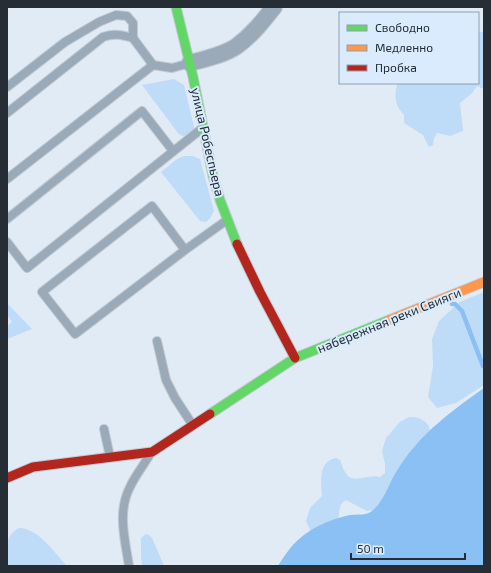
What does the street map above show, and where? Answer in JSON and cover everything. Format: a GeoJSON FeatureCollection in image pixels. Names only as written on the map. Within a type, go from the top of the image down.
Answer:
{"type":"FeatureCollection","features":[{"type":"Feature","properties":{"kind":"street","name":"улица Робеспьера"},"geometry":{"type":"LineString","coordinates":[[176,7],[190,63],[202,128],[213,176],[228,220],[263,300],[295,358]]}},
{"type":"Feature","properties":{"kind":"street"},"geometry":{"type":"LineString","coordinates":[[190,63],[215,56],[236,46],[259,26],[274,7]]}},
{"type":"Feature","properties":{"kind":"street","name":"набережная реки Свияги"},"geometry":{"type":"LineString","coordinates":[[152,452],[295,358],[484,282]]}},
{"type":"Feature","properties":{"kind":"street"},"geometry":{"type":"LineString","coordinates":[[7,478],[33,467],[152,452]]}},
{"type":"Feature","properties":{"kind":"lane"},"geometry":{"type":"LineString","coordinates":[[7,87],[65,42],[98,22],[116,16],[127,16],[133,24],[133,38],[153,65],[172,68],[190,63]]}},
{"type":"Feature","properties":{"kind":"lane"},"geometry":{"type":"LineString","coordinates":[[7,113],[103,37],[111,34],[119,34],[133,38]]}},
{"type":"Feature","properties":{"kind":"lane"},"geometry":{"type":"LineString","coordinates":[[7,180],[153,65]]}},
{"type":"Feature","properties":{"kind":"lane"},"geometry":{"type":"LineString","coordinates":[[7,219],[142,111],[173,152]]}},
{"type":"Feature","properties":{"kind":"lane"},"geometry":{"type":"LineString","coordinates":[[7,242],[27,268],[202,128]]}},
{"type":"Feature","properties":{"kind":"lane"},"geometry":{"type":"LineString","coordinates":[[185,250],[152,206],[42,292],[75,334],[185,250],[228,220]]}},
{"type":"Feature","properties":{"kind":"lane"},"geometry":{"type":"LineString","coordinates":[[157,341],[166,380],[175,398],[193,425]]}},
{"type":"Feature","properties":{"kind":"lane"},"geometry":{"type":"LineString","coordinates":[[104,429],[110,458]]}},
{"type":"Feature","properties":{"kind":"lane"},"geometry":{"type":"LineString","coordinates":[[129,566],[123,526],[124,508],[129,488],[152,452]]}},
{"type":"Feature","properties":{"kind":"shaded area"},"geometry":{"type":"Polygon","coordinates":[[[484,31],[484,89],[477,86],[472,93],[460,103],[463,131],[450,136],[437,133],[433,145],[429,147],[423,135],[404,123],[404,115],[396,101],[397,85],[479,84],[479,33],[484,31]]]}},
{"type":"Feature","properties":{"kind":"shaded area"},"geometry":{"type":"Polygon","coordinates":[[[174,79],[184,85],[195,131],[186,136],[182,136],[178,133],[142,85],[174,79]]]}},
{"type":"Feature","properties":{"kind":"shaded area"},"geometry":{"type":"Polygon","coordinates":[[[184,156],[193,156],[200,159],[214,211],[206,222],[200,221],[161,172],[177,159],[184,156]]]}},
{"type":"Feature","properties":{"kind":"shaded area"},"geometry":{"type":"Polygon","coordinates":[[[484,292],[484,385],[456,403],[437,408],[428,397],[433,366],[432,339],[439,321],[460,302],[484,292]]]}},
{"type":"Feature","properties":{"kind":"shaded area"},"geometry":{"type":"Polygon","coordinates":[[[7,303],[32,329],[7,339],[7,326],[12,322],[7,315],[7,303]]]}},
{"type":"Feature","properties":{"kind":"shaded area"},"geometry":{"type":"Polygon","coordinates":[[[409,417],[418,418],[426,422],[430,430],[430,434],[424,446],[400,478],[373,510],[367,511],[346,500],[340,506],[338,520],[311,532],[306,521],[310,508],[322,496],[321,479],[323,468],[326,463],[336,458],[340,460],[348,476],[352,478],[356,479],[370,476],[380,477],[385,473],[385,464],[382,451],[386,438],[400,422],[409,417]]]}},
{"type":"Feature","properties":{"kind":"shaded area"},"geometry":{"type":"Polygon","coordinates":[[[19,528],[33,532],[46,542],[67,566],[7,566],[7,544],[14,531],[19,528]]]}},
{"type":"Feature","properties":{"kind":"shaded area"},"geometry":{"type":"Polygon","coordinates":[[[146,534],[152,538],[164,566],[142,566],[141,538],[146,534]]]}},
{"type":"Feature","properties":{"kind":"water"},"geometry":{"type":"Polygon","coordinates":[[[484,388],[484,566],[278,566],[292,546],[311,530],[318,526],[350,515],[371,512],[385,495],[397,471],[409,454],[428,432],[484,388]]]}},
{"type":"Feature","properties":{"kind":"waterway"},"geometry":{"type":"LineString","coordinates":[[452,304],[455,304],[462,311],[483,366]]}},
{"type":"Feature","properties":{"kind":"traffic: fast"},"geometry":{"type":"LineString","coordinates":[[176,7],[193,77],[213,176],[220,200],[237,244]]}},
{"type":"Feature","properties":{"kind":"traffic: fast"},"geometry":{"type":"LineString","coordinates":[[210,414],[295,358],[389,320]]}},
{"type":"Feature","properties":{"kind":"traffic: slow"},"geometry":{"type":"LineString","coordinates":[[389,320],[484,282]]}},
{"type":"Feature","properties":{"kind":"traffic: jam"},"geometry":{"type":"LineString","coordinates":[[237,244],[260,292],[295,358]]}},
{"type":"Feature","properties":{"kind":"traffic: jam"},"geometry":{"type":"LineString","coordinates":[[7,478],[33,467],[152,452],[210,414]]}}]}
